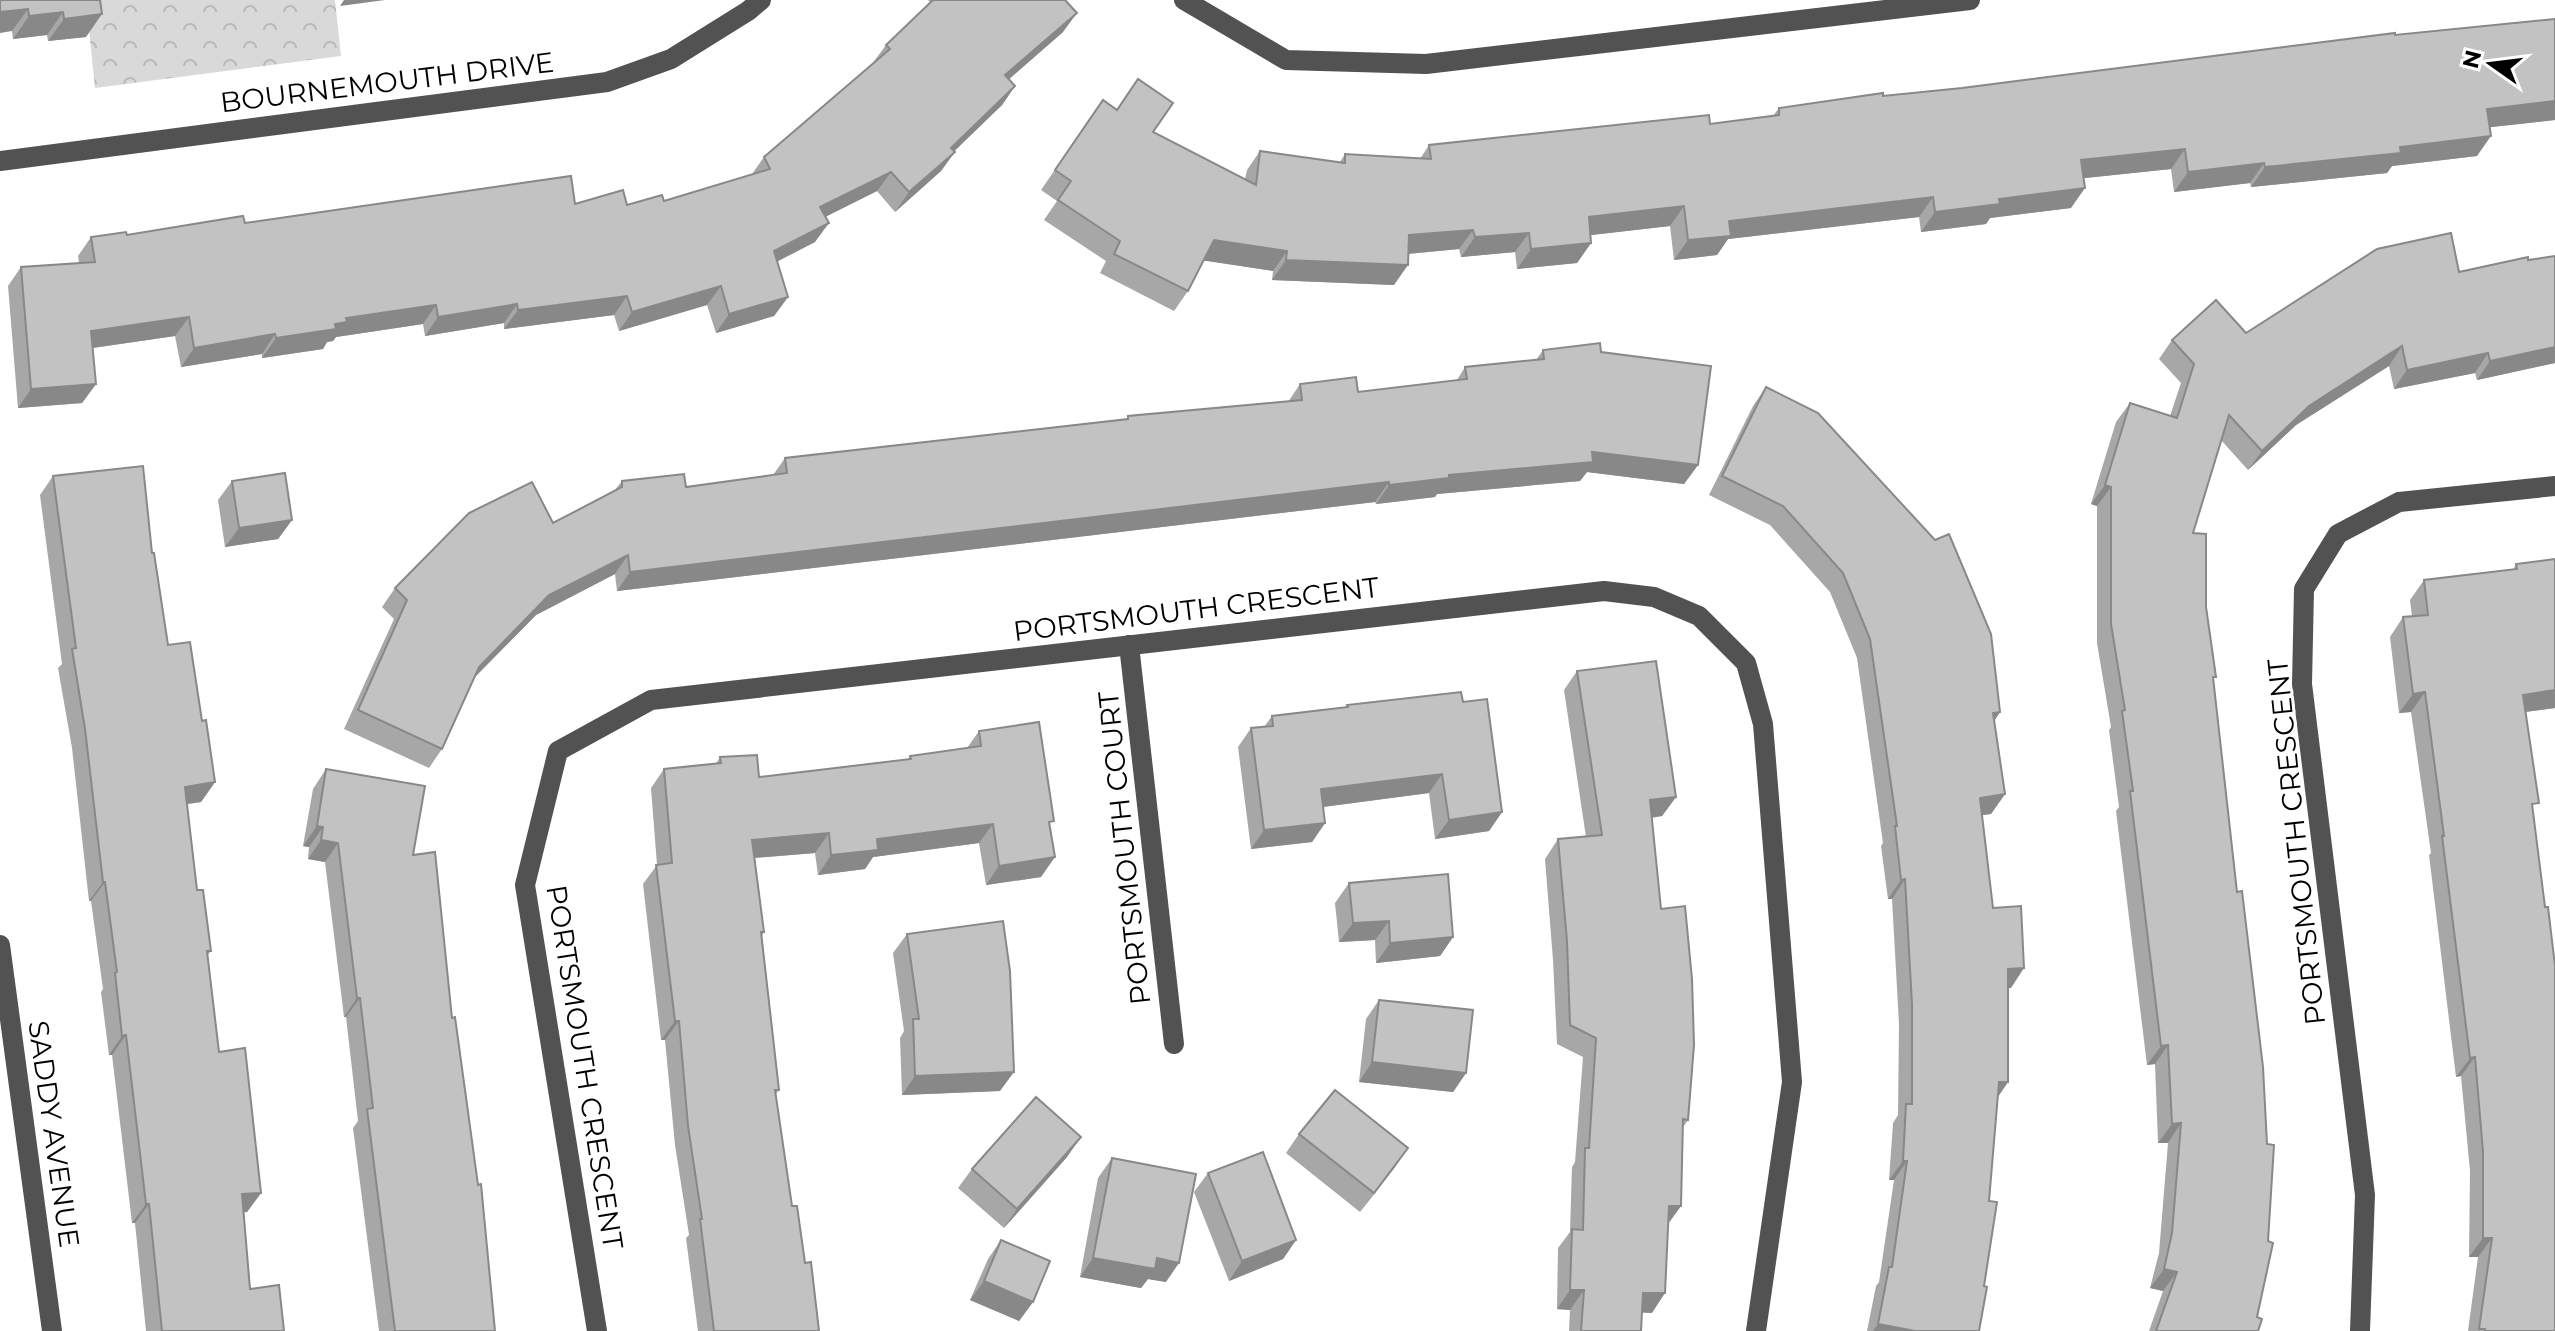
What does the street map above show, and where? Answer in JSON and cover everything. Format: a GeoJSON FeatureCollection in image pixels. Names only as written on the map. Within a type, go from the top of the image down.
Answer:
{"type":"FeatureCollection","features":[{"type":"Feature","properties":{"kind":"street","name":"BOURNEMOUTH DRIVE"},"geometry":{"type":"LineString","coordinates":[[0,161],[607,82],[671,59],[761,0]]}},
{"type":"Feature","properties":{"kind":"street"},"geometry":{"type":"LineString","coordinates":[[1184,0],[1286,60],[1426,64],[1970,0]]}},
{"type":"Feature","properties":{"kind":"street","name":"PORTSMOUTH CRESCENT"},"geometry":{"type":"LineString","coordinates":[[2360,1331],[2365,1195],[2302,684],[2304,589],[2338,534],[2399,502],[2555,486]]}},
{"type":"Feature","properties":{"kind":"street","name":"PORTSMOUTH CRESCENT"},"geometry":{"type":"LineString","coordinates":[[597,1331],[525,885],[558,751],[651,700],[1604,591],[1654,597],[1699,616],[1746,663],[1763,724],[1792,1082],[1756,1331]]}},
{"type":"Feature","properties":{"kind":"street","name":"PORTSMOUTH COURT"},"geometry":{"type":"LineString","coordinates":[[1129,645],[1174,1044]]}},
{"type":"Feature","properties":{"kind":"street","name":"SADDY AVENUE"},"geometry":{"type":"LineString","coordinates":[[0,945],[52,1331]]}},
{"type":"Feature","properties":{"kind":"green space"},"geometry":{"type":"Polygon","coordinates":[[[86,0],[335,0],[341,56],[95,88],[86,0]]]}},
{"type":"Feature","properties":{"kind":"building"},"geometry":{"type":"Polygon","coordinates":[[[0,0],[100,0],[102,14],[64,19],[63,12],[29,16],[28,9],[0,12],[0,0]]]}},
{"type":"Feature","properties":{"kind":"building"},"geometry":{"type":"Polygon","coordinates":[[[933,0],[1065,0],[1077,13],[1005,75],[1015,86],[951,148],[955,152],[909,192],[891,172],[820,207],[829,223],[774,251],[788,297],[729,314],[721,286],[632,312],[627,296],[518,310],[517,304],[438,317],[436,305],[346,318],[347,322],[335,324],[336,329],[276,338],[275,334],[194,348],[189,317],[91,331],[96,384],[31,389],[21,267],[95,262],[91,237],[126,232],[127,235],[243,216],[245,223],[571,176],[575,204],[623,190],[627,205],[662,195],[664,201],[770,169],[764,157],[890,49],[886,45],[933,0]]]}},
{"type":"Feature","properties":{"kind":"building"},"geometry":{"type":"Polygon","coordinates":[[[2555,19],[2555,101],[2487,109],[2491,136],[2400,147],[2401,153],[2188,172],[2185,149],[2081,160],[2085,188],[1999,199],[2000,204],[1935,212],[1933,197],[1729,221],[1731,236],[1688,240],[1684,206],[1589,217],[1591,243],[1531,249],[1529,233],[1475,237],[1473,230],[1409,235],[1408,265],[1286,260],[1287,251],[1214,240],[1188,291],[1114,254],[1120,241],[1058,200],[1071,181],[1055,170],[1103,100],[1117,110],[1138,79],[1173,103],[1153,132],[1256,185],[1260,151],[1345,163],[1345,154],[1431,159],[1429,145],[1709,115],[1710,124],[1779,115],[1779,108],[1883,93],[1883,96],[1962,88],[2395,33],[2555,19]]]}},
{"type":"Feature","properties":{"kind":"building"},"geometry":{"type":"Polygon","coordinates":[[[2451,233],[2459,272],[2528,257],[2528,260],[2555,256],[2555,347],[2490,361],[2488,353],[2407,370],[2402,346],[2309,406],[2262,451],[2229,415],[2193,533],[2206,534],[2206,607],[2216,677],[2213,677],[2237,892],[2242,891],[2263,1067],[2267,1144],[2274,1145],[2268,1241],[2273,1243],[2257,1317],[2262,1319],[2258,1331],[2156,1331],[2177,1272],[2164,1269],[2172,1233],[2181,1123],[2172,1124],[2168,1045],[2161,1046],[2130,791],[2133,791],[2122,711],[2125,710],[2111,624],[2111,487],[2105,485],[2130,403],[2177,418],[2194,364],[2172,340],[2216,300],[2246,333],[2377,249],[2451,233]]]}},
{"type":"Feature","properties":{"kind":"building"},"geometry":{"type":"Polygon","coordinates":[[[1600,343],[1601,352],[1711,366],[1698,465],[1592,452],[1593,462],[1449,475],[1449,478],[1389,485],[1389,482],[630,572],[628,555],[549,595],[479,667],[442,749],[358,710],[407,600],[395,588],[469,513],[532,482],[553,523],[622,487],[622,481],[684,474],[686,487],[787,473],[785,458],[1128,419],[1128,416],[1302,400],[1300,384],[1356,377],[1358,392],[1467,379],[1465,367],[1544,359],[1543,350],[1600,343]]]}},
{"type":"Feature","properties":{"kind":"building"},"geometry":{"type":"Polygon","coordinates":[[[1766,387],[1818,413],[1935,540],[1949,534],[1991,634],[2000,712],[1993,713],[2005,794],[1980,798],[1993,908],[2021,906],[2024,968],[2008,969],[2008,1082],[1999,1082],[1989,1201],[1997,1202],[1979,1331],[1915,1331],[1878,1324],[1889,1267],[1892,1267],[1907,1161],[1903,1161],[1906,1104],[1912,1104],[1912,1004],[1905,879],[1901,880],[1897,826],[1870,639],[1843,573],[1783,506],[1722,476],[1766,387]]]}},
{"type":"Feature","properties":{"kind":"building"},"geometry":{"type":"Polygon","coordinates":[[[143,466],[152,553],[168,645],[190,642],[215,782],[185,787],[197,890],[203,890],[211,951],[207,951],[219,1052],[245,1048],[261,1193],[242,1194],[250,1289],[279,1285],[284,1331],[162,1331],[149,1204],[146,1204],[126,1035],[122,1036],[117,972],[72,649],[76,648],[53,476],[143,466]]]}},
{"type":"Feature","properties":{"kind":"building"},"geometry":{"type":"Polygon","coordinates":[[[285,473],[292,520],[239,528],[232,481],[285,473]]]}},
{"type":"Feature","properties":{"kind":"building"},"geometry":{"type":"Polygon","coordinates":[[[2555,559],[2555,690],[2523,695],[2539,803],[2532,804],[2555,966],[2555,1331],[2485,1331],[2479,1329],[2492,1238],[2483,1238],[2483,1152],[2475,1057],[2470,1058],[2425,692],[2413,694],[2403,617],[2428,615],[2424,580],[2517,569],[2516,564],[2555,559]]]}},
{"type":"Feature","properties":{"kind":"building"},"geometry":{"type":"Polygon","coordinates":[[[1656,661],[1676,797],[1650,800],[1661,909],[1685,906],[1692,979],[1694,1045],[1688,1120],[1683,1119],[1681,1206],[1669,1206],[1665,1293],[1643,1293],[1641,1331],[1581,1331],[1584,1290],[1570,1290],[1572,1229],[1583,1230],[1585,1148],[1589,1148],[1596,1038],[1570,1025],[1567,941],[1558,839],[1602,835],[1577,671],[1656,661]]]}},
{"type":"Feature","properties":{"kind":"building"},"geometry":{"type":"Polygon","coordinates":[[[1461,692],[1463,702],[1487,699],[1502,812],[1449,820],[1442,774],[1321,789],[1325,823],[1264,830],[1251,728],[1273,726],[1272,716],[1461,692]]]}},
{"type":"Feature","properties":{"kind":"building"},"geometry":{"type":"Polygon","coordinates":[[[1039,722],[1054,821],[1049,822],[1055,857],[999,866],[993,824],[877,839],[878,850],[831,855],[829,833],[752,840],[779,1090],[775,1090],[792,1206],[797,1206],[805,1263],[811,1262],[819,1331],[714,1331],[688,1126],[679,1021],[675,1021],[656,865],[672,863],[664,769],[721,763],[720,757],[757,755],[759,777],[911,759],[910,756],[981,746],[979,731],[1039,722]]]}},
{"type":"Feature","properties":{"kind":"building"},"geometry":{"type":"Polygon","coordinates":[[[326,769],[425,786],[413,855],[435,852],[452,1018],[455,1017],[478,1185],[481,1184],[495,1331],[395,1331],[367,1109],[373,1108],[338,843],[321,840],[323,827],[317,826],[326,769]]]}},
{"type":"Feature","properties":{"kind":"building"},"geometry":{"type":"Polygon","coordinates":[[[1448,874],[1453,937],[1390,943],[1389,921],[1353,923],[1349,883],[1448,874]]]}},
{"type":"Feature","properties":{"kind":"building"},"geometry":{"type":"Polygon","coordinates":[[[1003,921],[1010,971],[1014,1072],[915,1076],[913,1019],[919,1019],[907,934],[1003,921]]]}},
{"type":"Feature","properties":{"kind":"building"},"geometry":{"type":"Polygon","coordinates":[[[1379,1000],[1473,1010],[1466,1073],[1372,1062],[1379,1000]]]}},
{"type":"Feature","properties":{"kind":"building"},"geometry":{"type":"Polygon","coordinates":[[[1335,1090],[1408,1148],[1374,1193],[1299,1134],[1335,1090]]]}},
{"type":"Feature","properties":{"kind":"building"},"geometry":{"type":"Polygon","coordinates":[[[1036,1097],[1081,1137],[1017,1209],[972,1169],[1036,1097]]]}},
{"type":"Feature","properties":{"kind":"building"},"geometry":{"type":"Polygon","coordinates":[[[1263,1152],[1296,1240],[1242,1261],[1208,1173],[1263,1152]]]}},
{"type":"Feature","properties":{"kind":"building"},"geometry":{"type":"Polygon","coordinates":[[[1112,1158],[1196,1174],[1179,1263],[1157,1258],[1155,1269],[1093,1258],[1112,1158]]]}},
{"type":"Feature","properties":{"kind":"building"},"geometry":{"type":"Polygon","coordinates":[[[1001,1240],[1050,1261],[1033,1302],[984,1281],[1001,1240]]]}}]}
